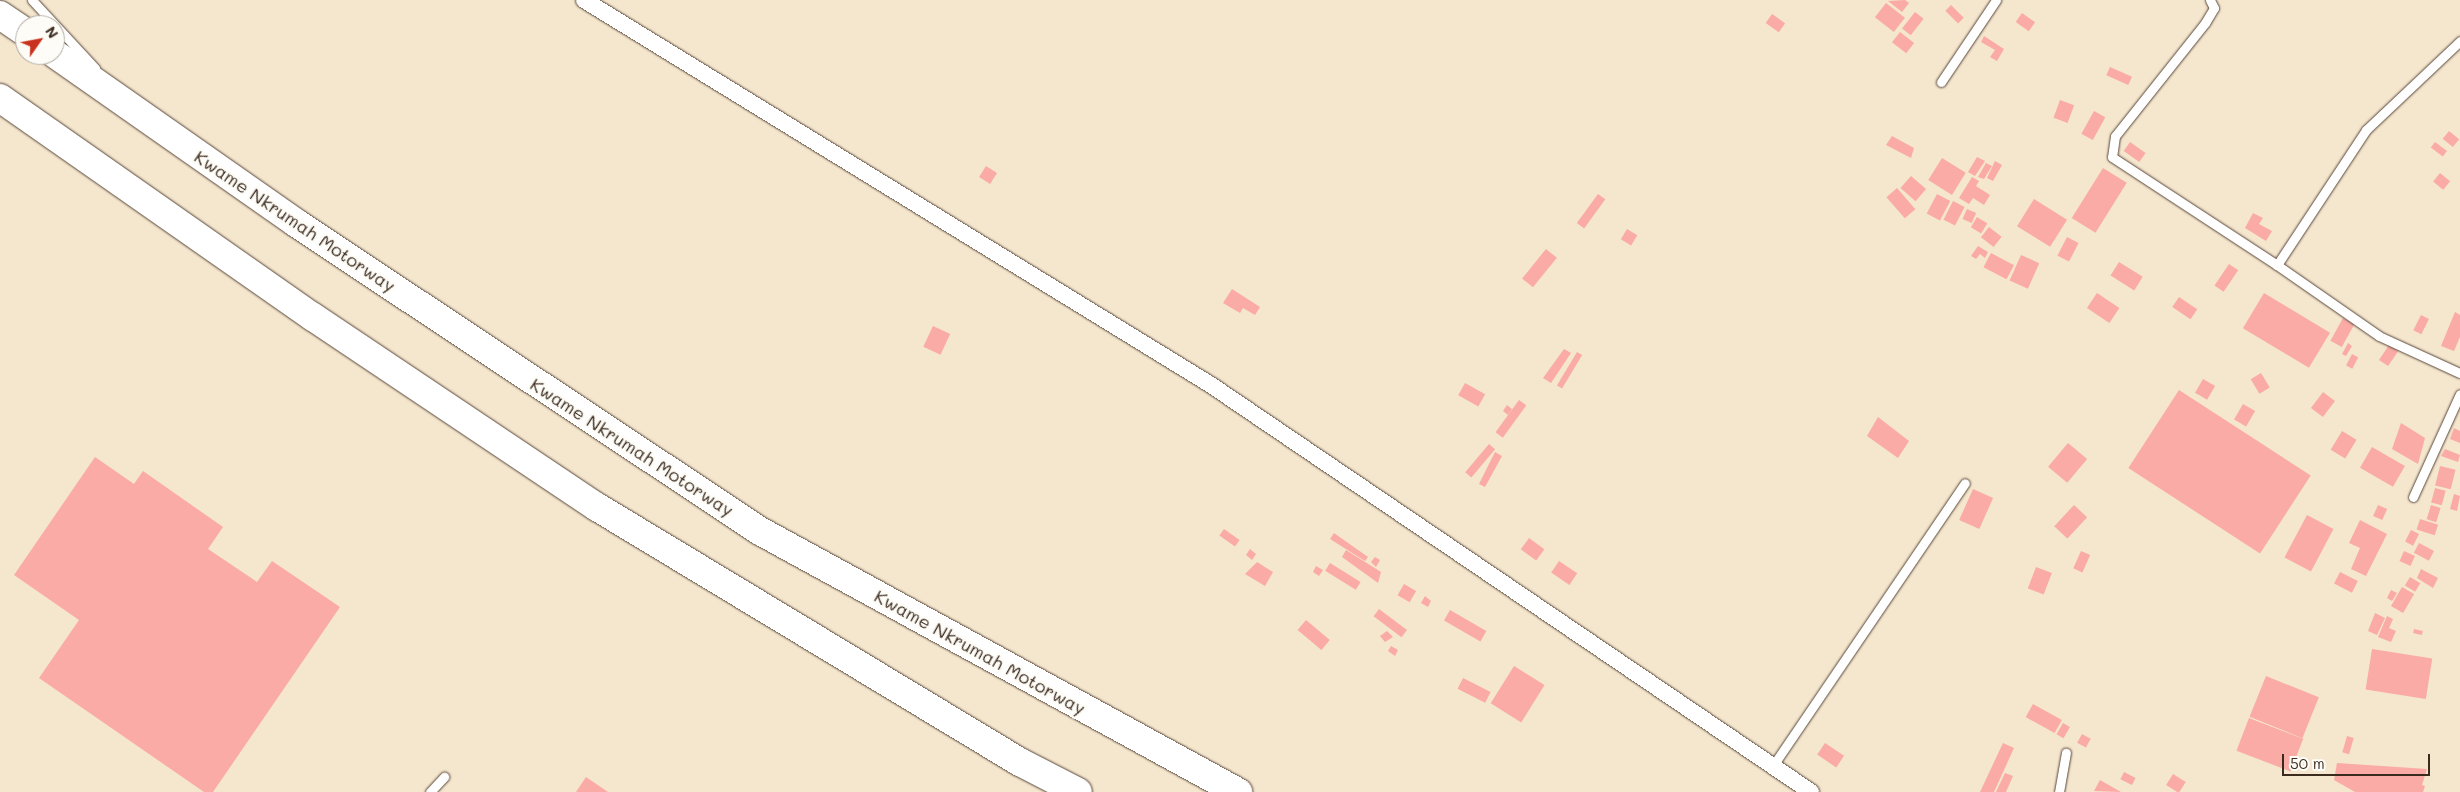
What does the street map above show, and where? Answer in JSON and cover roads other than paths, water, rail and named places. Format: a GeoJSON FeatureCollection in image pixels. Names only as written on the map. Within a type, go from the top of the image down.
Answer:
{"type":"FeatureCollection","features":[{"type":"Feature","properties":{"kind":"highway"},"geometry":{"type":"LineString","coordinates":[[0,15],[15,25]]}},
{"type":"Feature","properties":{"kind":"highway","name":"Kwame Nkrumah Motorway"},"geometry":{"type":"LineString","coordinates":[[65,61],[321,240],[760,531],[1238,792]]}},
{"type":"Feature","properties":{"kind":"highway"},"geometry":{"type":"LineString","coordinates":[[0,98],[313,317],[596,507],[1011,757],[1078,792]]}},
{"type":"Feature","properties":{"kind":"street"},"geometry":{"type":"LineString","coordinates":[[592,2],[1211,385],[1811,792]]}},
{"type":"Feature","properties":{"kind":"lane"},"geometry":{"type":"LineString","coordinates":[[32,0],[133,108]]}},
{"type":"Feature","properties":{"kind":"lane"},"geometry":{"type":"LineString","coordinates":[[1941,82],[1996,0]]}},
{"type":"Feature","properties":{"kind":"lane"},"geometry":{"type":"LineString","coordinates":[[2210,0],[2214,8],[2205,23],[2115,136],[2112,158],[2277,264],[2379,336],[2460,374]]}},
{"type":"Feature","properties":{"kind":"lane"},"geometry":{"type":"LineString","coordinates":[[2277,264],[2366,130],[2460,42]]}},
{"type":"Feature","properties":{"kind":"lane"},"geometry":{"type":"LineString","coordinates":[[2413,497],[2460,394]]}},
{"type":"Feature","properties":{"kind":"lane"},"geometry":{"type":"LineString","coordinates":[[1772,767],[1965,483]]}},
{"type":"Feature","properties":{"kind":"lane"},"geometry":{"type":"LineString","coordinates":[[2060,792],[2066,753]]}},
{"type":"Feature","properties":{"kind":"lane"},"geometry":{"type":"LineString","coordinates":[[430,792],[444,777]]}}]}
